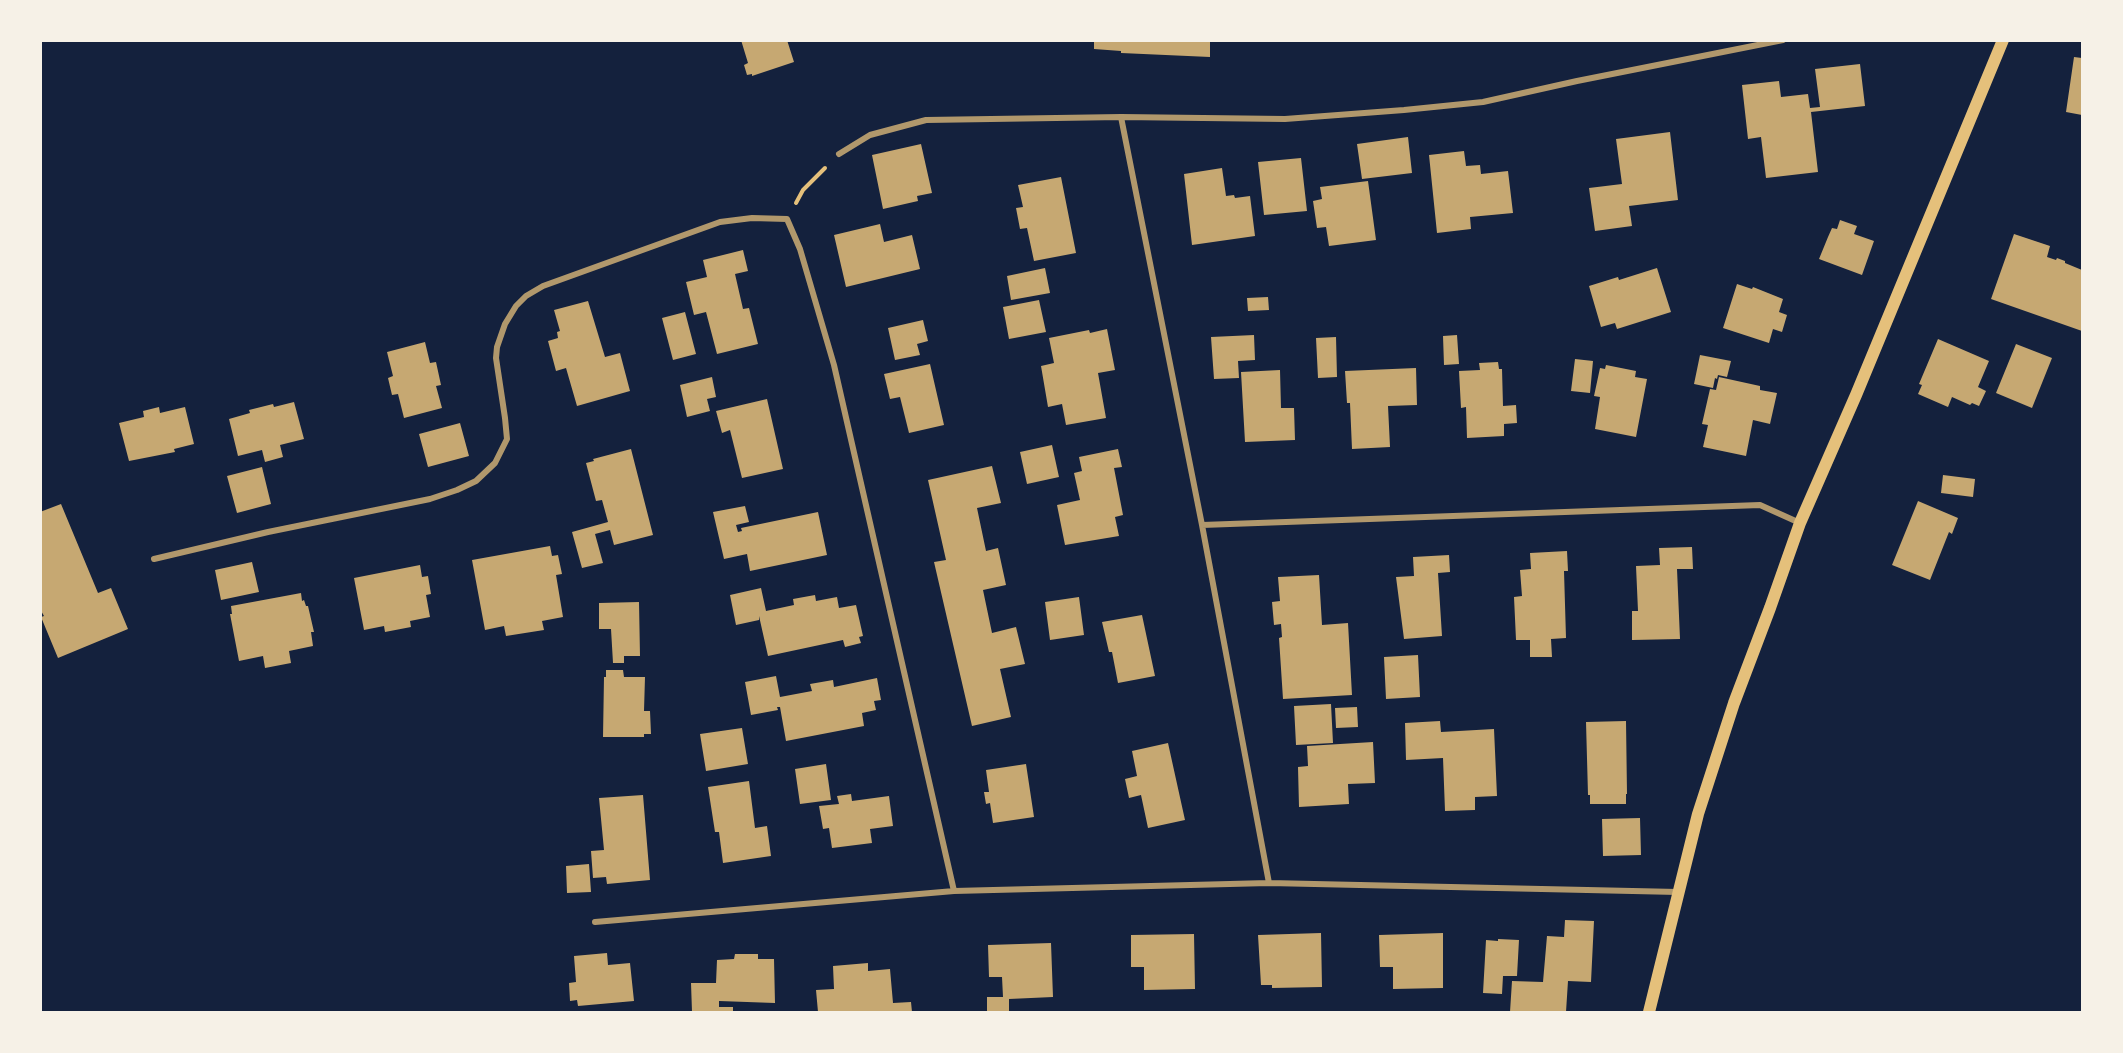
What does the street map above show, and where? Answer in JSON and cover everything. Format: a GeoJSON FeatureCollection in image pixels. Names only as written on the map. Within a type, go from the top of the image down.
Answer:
{"type":"FeatureCollection","features":[{"type":"Feature","properties":{"kind":"main road"},"geometry":{"type":"LineString","coordinates":[[1649,1012],[1698,814],[1734,703],[1800,523],[1861,384],[2003,40]]}},
{"type":"Feature","properties":{"kind":"street"},"geometry":{"type":"LineString","coordinates":[[839,154],[870,135],[926,120],[1121,117],[1285,119],[1484,102],[1783,40]]}},
{"type":"Feature","properties":{"kind":"street"},"geometry":{"type":"LineString","coordinates":[[1121,117],[1202,525],[1269,883]]}},
{"type":"Feature","properties":{"kind":"street"},"geometry":{"type":"LineString","coordinates":[[154,559],[268,532],[429,499],[476,482],[495,463],[507,439],[506,418],[496,358],[497,347],[504,324],[526,296],[543,286],[720,222],[752,218],[787,219],[800,249],[834,365],[954,891]]}},
{"type":"Feature","properties":{"kind":"street"},"geometry":{"type":"LineString","coordinates":[[1202,525],[1760,505],[1800,523]]}},
{"type":"Feature","properties":{"kind":"street"},"geometry":{"type":"LineString","coordinates":[[594,922],[954,891],[1269,883],[1678,892]]}},
{"type":"Feature","properties":{"kind":"path"},"geometry":{"type":"LineString","coordinates":[[787,219],[803,190],[839,154]]}},
{"type":"Feature","properties":{"kind":"building"},"geometry":{"type":"Polygon","coordinates":[[[741,40],[787,40],[794,62],[752,76],[752,74],[747,75],[744,65],[748,63],[741,40]]]}},
{"type":"Feature","properties":{"kind":"building"},"geometry":{"type":"Polygon","coordinates":[[[1094,40],[1210,40],[1210,57],[1121,53],[1121,51],[1094,49],[1094,40]]]}},
{"type":"Feature","properties":{"kind":"building"},"geometry":{"type":"Polygon","coordinates":[[[2074,57],[2082,58],[2082,115],[2066,112],[2074,57]]]}},
{"type":"Feature","properties":{"kind":"building"},"geometry":{"type":"Polygon","coordinates":[[[1860,64],[1865,106],[1811,112],[1818,172],[1766,178],[1761,137],[1748,139],[1742,85],[1779,81],[1781,97],[1808,94],[1810,108],[1820,107],[1815,69],[1860,64]]]}},
{"type":"Feature","properties":{"kind":"building"},"geometry":{"type":"Polygon","coordinates":[[[1670,132],[1678,200],[1629,206],[1632,226],[1595,231],[1589,188],[1622,184],[1616,139],[1670,132]]]}},
{"type":"Feature","properties":{"kind":"building"},"geometry":{"type":"Polygon","coordinates":[[[1408,137],[1412,173],[1362,179],[1357,144],[1408,137]]]}},
{"type":"Feature","properties":{"kind":"building"},"geometry":{"type":"Polygon","coordinates":[[[921,144],[932,193],[917,196],[918,201],[883,209],[872,155],[921,144]]]}},
{"type":"Feature","properties":{"kind":"building"},"geometry":{"type":"Polygon","coordinates":[[[1464,151],[1466,166],[1480,165],[1481,174],[1508,171],[1513,213],[1470,217],[1471,229],[1437,233],[1429,155],[1464,151]]]}},
{"type":"Feature","properties":{"kind":"building"},"geometry":{"type":"Polygon","coordinates":[[[1301,158],[1307,211],[1264,215],[1258,162],[1301,158]]]}},
{"type":"Feature","properties":{"kind":"building"},"geometry":{"type":"Polygon","coordinates":[[[1222,168],[1226,196],[1234,195],[1235,198],[1250,196],[1255,236],[1192,245],[1184,174],[1222,168]]]}},
{"type":"Feature","properties":{"kind":"building"},"geometry":{"type":"Polygon","coordinates":[[[1061,177],[1076,253],[1034,261],[1027,228],[1020,229],[1016,208],[1023,207],[1018,185],[1061,177]]]}},
{"type":"Feature","properties":{"kind":"building"},"geometry":{"type":"Polygon","coordinates":[[[1368,181],[1376,240],[1329,246],[1326,227],[1317,228],[1313,201],[1322,199],[1320,187],[1368,181]]]}},
{"type":"Feature","properties":{"kind":"building"},"geometry":{"type":"Polygon","coordinates":[[[1840,220],[1857,226],[1854,234],[1874,241],[1862,275],[1819,259],[1832,228],[1837,229],[1840,220]]]}},
{"type":"Feature","properties":{"kind":"building"},"geometry":{"type":"Polygon","coordinates":[[[880,224],[884,242],[912,235],[920,269],[846,287],[834,235],[880,224]]]}},
{"type":"Feature","properties":{"kind":"building"},"geometry":{"type":"Polygon","coordinates":[[[2014,234],[2050,246],[2047,257],[2056,260],[2057,258],[2082,270],[2082,331],[1991,299],[2014,234]]]}},
{"type":"Feature","properties":{"kind":"building"},"geometry":{"type":"Polygon","coordinates":[[[743,250],[748,271],[735,274],[743,309],[749,308],[758,344],[717,354],[706,312],[694,315],[686,282],[707,277],[703,260],[743,250]]]}},
{"type":"Feature","properties":{"kind":"building"},"geometry":{"type":"Polygon","coordinates":[[[1045,268],[1050,293],[1011,300],[1007,276],[1045,268]]]}},
{"type":"Feature","properties":{"kind":"building"},"geometry":{"type":"Polygon","coordinates":[[[1657,268],[1671,312],[1617,329],[1615,323],[1601,327],[1589,286],[1618,277],[1619,280],[1657,268]]]}},
{"type":"Feature","properties":{"kind":"building"},"geometry":{"type":"Polygon","coordinates":[[[1737,284],[1752,289],[1753,287],[1783,299],[1779,312],[1787,315],[1782,332],[1773,329],[1769,343],[1723,328],[1737,284]]]}},
{"type":"Feature","properties":{"kind":"building"},"geometry":{"type":"Polygon","coordinates":[[[1268,297],[1269,310],[1248,311],[1247,298],[1268,297]]]}},
{"type":"Feature","properties":{"kind":"building"},"geometry":{"type":"Polygon","coordinates":[[[1039,300],[1046,332],[1009,339],[1003,307],[1039,300]]]}},
{"type":"Feature","properties":{"kind":"building"},"geometry":{"type":"Polygon","coordinates":[[[588,301],[605,357],[620,353],[630,391],[577,406],[566,368],[556,371],[548,341],[558,338],[557,332],[560,331],[554,310],[588,301]]]}},
{"type":"Feature","properties":{"kind":"building"},"geometry":{"type":"Polygon","coordinates":[[[685,312],[696,354],[673,360],[662,318],[685,312]]]}},
{"type":"Feature","properties":{"kind":"building"},"geometry":{"type":"Polygon","coordinates":[[[923,320],[928,341],[917,344],[920,355],[895,360],[888,328],[923,320]]]}},
{"type":"Feature","properties":{"kind":"building"},"geometry":{"type":"Polygon","coordinates":[[[1107,329],[1115,370],[1098,373],[1106,418],[1066,425],[1062,404],[1048,407],[1041,366],[1054,363],[1049,338],[1107,329]]]}},
{"type":"Feature","properties":{"kind":"building"},"geometry":{"type":"Polygon","coordinates":[[[1254,335],[1255,360],[1238,361],[1239,378],[1214,379],[1211,337],[1254,335]]]}},
{"type":"Feature","properties":{"kind":"building"},"geometry":{"type":"Polygon","coordinates":[[[1457,335],[1459,364],[1444,365],[1443,336],[1457,335]]]}},
{"type":"Feature","properties":{"kind":"building"},"geometry":{"type":"Polygon","coordinates":[[[1336,337],[1337,377],[1318,378],[1316,338],[1336,337]]]}},
{"type":"Feature","properties":{"kind":"building"},"geometry":{"type":"Polygon","coordinates":[[[1938,339],[1989,361],[1978,387],[1986,391],[1979,406],[1972,403],[1970,405],[1952,397],[1948,407],[1918,394],[1922,385],[1919,384],[1938,339]]]}},
{"type":"Feature","properties":{"kind":"building"},"geometry":{"type":"Polygon","coordinates":[[[425,342],[430,363],[436,362],[441,385],[436,386],[442,408],[404,418],[398,394],[392,395],[388,378],[393,376],[387,352],[425,342]]]}},
{"type":"Feature","properties":{"kind":"building"},"geometry":{"type":"Polygon","coordinates":[[[2016,344],[2052,358],[2032,408],[1996,393],[2016,344]]]}},
{"type":"Feature","properties":{"kind":"building"},"geometry":{"type":"Polygon","coordinates":[[[1700,355],[1731,361],[1727,377],[1718,375],[1713,388],[1694,384],[1700,355]]]}},
{"type":"Feature","properties":{"kind":"building"},"geometry":{"type":"Polygon","coordinates":[[[1575,359],[1593,361],[1590,393],[1571,391],[1575,359]]]}},
{"type":"Feature","properties":{"kind":"building"},"geometry":{"type":"Polygon","coordinates":[[[1498,362],[1499,369],[1502,369],[1503,406],[1516,405],[1517,423],[1504,424],[1504,436],[1467,438],[1466,407],[1461,408],[1459,371],[1480,370],[1479,363],[1498,362]]]}},
{"type":"Feature","properties":{"kind":"building"},"geometry":{"type":"Polygon","coordinates":[[[930,364],[944,425],[909,433],[900,397],[890,399],[884,374],[930,364]]]}},
{"type":"Feature","properties":{"kind":"building"},"geometry":{"type":"Polygon","coordinates":[[[1606,365],[1636,371],[1635,377],[1647,379],[1636,437],[1595,429],[1600,397],[1594,396],[1600,368],[1605,369],[1606,365]]]}},
{"type":"Feature","properties":{"kind":"building"},"geometry":{"type":"Polygon","coordinates":[[[1416,368],[1417,405],[1388,406],[1390,447],[1352,449],[1350,403],[1347,403],[1345,371],[1416,368]]]}},
{"type":"Feature","properties":{"kind":"building"},"geometry":{"type":"Polygon","coordinates":[[[1280,370],[1281,408],[1294,408],[1295,440],[1245,442],[1241,372],[1280,370]]]}},
{"type":"Feature","properties":{"kind":"building"},"geometry":{"type":"Polygon","coordinates":[[[712,377],[716,397],[707,399],[710,411],[687,417],[680,385],[712,377]]]}},
{"type":"Feature","properties":{"kind":"building"},"geometry":{"type":"Polygon","coordinates":[[[1719,377],[1760,386],[1760,390],[1777,393],[1770,424],[1753,420],[1746,456],[1703,447],[1708,425],[1702,424],[1710,389],[1716,390],[1719,377]]]}},
{"type":"Feature","properties":{"kind":"building"},"geometry":{"type":"Polygon","coordinates":[[[767,399],[783,469],[742,478],[730,430],[722,433],[716,411],[767,399]]]}},
{"type":"Feature","properties":{"kind":"building"},"geometry":{"type":"Polygon","coordinates":[[[294,402],[304,439],[280,445],[283,457],[265,462],[262,450],[238,456],[229,419],[250,413],[249,410],[294,402]]]}},
{"type":"Feature","properties":{"kind":"building"},"geometry":{"type":"Polygon","coordinates":[[[159,407],[160,413],[185,407],[194,444],[174,449],[175,452],[129,461],[119,423],[144,417],[143,411],[159,407]]]}},
{"type":"Feature","properties":{"kind":"building"},"geometry":{"type":"Polygon","coordinates":[[[460,423],[469,456],[428,467],[419,434],[460,423]]]}},
{"type":"Feature","properties":{"kind":"building"},"geometry":{"type":"Polygon","coordinates":[[[1052,445],[1059,477],[1027,484],[1020,452],[1052,445]]]}},
{"type":"Feature","properties":{"kind":"building"},"geometry":{"type":"Polygon","coordinates":[[[631,449],[653,535],[614,545],[610,530],[595,534],[603,563],[582,568],[572,532],[608,522],[602,500],[596,501],[586,463],[631,449]]]}},
{"type":"Feature","properties":{"kind":"building"},"geometry":{"type":"Polygon","coordinates":[[[1118,449],[1122,467],[1114,468],[1123,515],[1115,517],[1119,536],[1065,545],[1057,505],[1080,500],[1074,473],[1082,471],[1079,457],[1118,449]]]}},
{"type":"Feature","properties":{"kind":"building"},"geometry":{"type":"Polygon","coordinates":[[[992,466],[1001,503],[977,508],[986,551],[998,548],[1006,585],[983,590],[992,633],[1016,627],[1025,664],[1000,669],[1011,717],[972,726],[934,562],[946,560],[928,480],[992,466]]]}},
{"type":"Feature","properties":{"kind":"building"},"geometry":{"type":"Polygon","coordinates":[[[262,467],[271,504],[237,513],[227,476],[262,467]]]}},
{"type":"Feature","properties":{"kind":"building"},"geometry":{"type":"Polygon","coordinates":[[[1943,475],[1975,479],[1973,497],[1941,493],[1943,475]]]}},
{"type":"Feature","properties":{"kind":"building"},"geometry":{"type":"Polygon","coordinates":[[[1918,501],[1958,518],[1952,534],[1949,532],[1930,580],[1892,565],[1918,501]]]}},
{"type":"Feature","properties":{"kind":"building"},"geometry":{"type":"Polygon","coordinates":[[[61,504],[98,593],[111,588],[128,629],[58,658],[41,617],[44,616],[40,609],[40,512],[61,504]]]}},
{"type":"Feature","properties":{"kind":"building"},"geometry":{"type":"Polygon","coordinates":[[[745,506],[749,522],[736,525],[738,532],[742,531],[741,528],[818,512],[827,555],[750,571],[747,554],[724,559],[713,512],[745,506]]]}},
{"type":"Feature","properties":{"kind":"building"},"geometry":{"type":"Polygon","coordinates":[[[550,546],[552,556],[558,555],[562,574],[556,575],[563,617],[542,621],[544,630],[506,636],[504,626],[485,630],[472,560],[550,546]]]}},
{"type":"Feature","properties":{"kind":"building"},"geometry":{"type":"Polygon","coordinates":[[[1692,547],[1693,569],[1677,569],[1680,639],[1632,640],[1632,611],[1638,611],[1636,566],[1660,565],[1659,548],[1692,547]]]}},
{"type":"Feature","properties":{"kind":"building"},"geometry":{"type":"Polygon","coordinates":[[[1567,551],[1568,571],[1564,571],[1566,638],[1551,639],[1552,657],[1530,657],[1530,640],[1516,640],[1514,597],[1522,596],[1520,570],[1531,569],[1530,553],[1567,551]]]}},
{"type":"Feature","properties":{"kind":"building"},"geometry":{"type":"Polygon","coordinates":[[[1449,555],[1450,572],[1438,573],[1442,636],[1404,639],[1396,577],[1414,576],[1413,557],[1449,555]]]}},
{"type":"Feature","properties":{"kind":"building"},"geometry":{"type":"Polygon","coordinates":[[[252,562],[259,592],[221,600],[215,570],[252,562]]]}},
{"type":"Feature","properties":{"kind":"building"},"geometry":{"type":"Polygon","coordinates":[[[420,565],[422,577],[428,576],[431,594],[426,595],[430,617],[410,621],[411,627],[385,632],[384,626],[364,630],[354,578],[420,565]]]}},
{"type":"Feature","properties":{"kind":"building"},"geometry":{"type":"Polygon","coordinates":[[[1319,575],[1322,625],[1348,623],[1352,695],[1283,699],[1279,638],[1282,637],[1281,624],[1274,625],[1272,602],[1280,601],[1278,577],[1319,575]]]}},
{"type":"Feature","properties":{"kind":"building"},"geometry":{"type":"Polygon","coordinates":[[[761,588],[766,611],[794,605],[793,599],[815,595],[816,601],[837,597],[839,608],[856,605],[863,636],[859,637],[861,643],[845,647],[843,640],[768,656],[759,616],[759,620],[736,625],[730,595],[761,588]]]}},
{"type":"Feature","properties":{"kind":"building"},"geometry":{"type":"Polygon","coordinates":[[[301,593],[302,601],[304,600],[308,606],[314,632],[311,632],[313,646],[289,651],[291,663],[265,668],[263,656],[239,661],[230,614],[232,614],[231,606],[301,593]]]}},
{"type":"Feature","properties":{"kind":"building"},"geometry":{"type":"Polygon","coordinates":[[[1079,597],[1084,635],[1050,640],[1045,602],[1079,597]]]}},
{"type":"Feature","properties":{"kind":"building"},"geometry":{"type":"Polygon","coordinates":[[[639,602],[640,656],[624,656],[624,663],[613,663],[611,629],[599,629],[599,603],[639,602]]]}},
{"type":"Feature","properties":{"kind":"building"},"geometry":{"type":"Polygon","coordinates":[[[1142,615],[1155,676],[1118,683],[1112,652],[1109,652],[1102,622],[1142,615]]]}},
{"type":"Feature","properties":{"kind":"building"},"geometry":{"type":"Polygon","coordinates":[[[1418,655],[1420,697],[1386,699],[1384,657],[1418,655]]]}},
{"type":"Feature","properties":{"kind":"building"},"geometry":{"type":"Polygon","coordinates":[[[606,670],[623,670],[624,677],[645,677],[644,711],[650,711],[651,734],[644,734],[644,737],[603,737],[606,670]]]}},
{"type":"Feature","properties":{"kind":"building"},"geometry":{"type":"Polygon","coordinates":[[[776,676],[780,697],[812,691],[810,684],[833,680],[834,687],[877,678],[881,700],[874,701],[876,710],[862,713],[864,726],[786,741],[780,707],[777,707],[778,710],[751,715],[745,682],[776,676]]]}},
{"type":"Feature","properties":{"kind":"building"},"geometry":{"type":"Polygon","coordinates":[[[1331,704],[1333,743],[1296,745],[1294,706],[1331,704]]]}},
{"type":"Feature","properties":{"kind":"building"},"geometry":{"type":"Polygon","coordinates":[[[1357,707],[1358,727],[1336,728],[1335,708],[1357,707]]]}},
{"type":"Feature","properties":{"kind":"building"},"geometry":{"type":"Polygon","coordinates":[[[1440,721],[1441,732],[1494,729],[1497,796],[1475,797],[1475,810],[1445,811],[1443,758],[1406,760],[1405,723],[1440,721]]]}},
{"type":"Feature","properties":{"kind":"building"},"geometry":{"type":"Polygon","coordinates":[[[1626,721],[1626,804],[1590,804],[1586,722],[1626,721]]]}},
{"type":"Feature","properties":{"kind":"building"},"geometry":{"type":"Polygon","coordinates":[[[742,728],[748,764],[706,771],[700,734],[742,728]]]}},
{"type":"Feature","properties":{"kind":"building"},"geometry":{"type":"Polygon","coordinates":[[[1373,742],[1375,783],[1348,784],[1349,804],[1299,807],[1298,767],[1308,766],[1307,746],[1373,742]]]}},
{"type":"Feature","properties":{"kind":"building"},"geometry":{"type":"Polygon","coordinates":[[[1168,743],[1185,820],[1148,828],[1141,795],[1129,798],[1125,779],[1137,776],[1132,751],[1168,743]]]}},
{"type":"Feature","properties":{"kind":"building"},"geometry":{"type":"Polygon","coordinates":[[[826,764],[831,800],[800,804],[795,769],[826,764]]]}},
{"type":"Feature","properties":{"kind":"building"},"geometry":{"type":"Polygon","coordinates":[[[1026,764],[1034,817],[993,823],[990,803],[986,804],[984,792],[989,792],[986,770],[1026,764]]]}},
{"type":"Feature","properties":{"kind":"building"},"geometry":{"type":"Polygon","coordinates":[[[749,781],[755,828],[767,826],[771,856],[723,863],[719,832],[715,832],[708,787],[749,781]]]}},
{"type":"Feature","properties":{"kind":"building"},"geometry":{"type":"Polygon","coordinates":[[[851,794],[852,801],[889,796],[893,826],[870,829],[872,843],[832,848],[829,828],[823,829],[819,806],[839,804],[837,796],[851,794]]]}},
{"type":"Feature","properties":{"kind":"building"},"geometry":{"type":"Polygon","coordinates":[[[643,795],[650,880],[607,884],[606,877],[593,878],[591,851],[604,850],[599,798],[643,795]]]}},
{"type":"Feature","properties":{"kind":"building"},"geometry":{"type":"Polygon","coordinates":[[[1640,818],[1641,855],[1603,856],[1602,819],[1640,818]]]}},
{"type":"Feature","properties":{"kind":"building"},"geometry":{"type":"Polygon","coordinates":[[[589,864],[591,892],[567,893],[566,866],[589,864]]]}},
{"type":"Feature","properties":{"kind":"building"},"geometry":{"type":"Polygon","coordinates":[[[1565,920],[1594,921],[1591,982],[1568,981],[1566,1012],[1510,1012],[1512,981],[1543,982],[1547,936],[1564,937],[1565,920]]]}},
{"type":"Feature","properties":{"kind":"building"},"geometry":{"type":"Polygon","coordinates":[[[1321,933],[1322,987],[1272,988],[1272,985],[1261,985],[1258,935],[1321,933]]]}},
{"type":"Feature","properties":{"kind":"building"},"geometry":{"type":"Polygon","coordinates":[[[1443,933],[1443,988],[1393,989],[1393,967],[1380,967],[1379,935],[1443,933]]]}},
{"type":"Feature","properties":{"kind":"building"},"geometry":{"type":"Polygon","coordinates":[[[1194,934],[1195,989],[1144,990],[1144,967],[1131,967],[1131,935],[1194,934]]]}},
{"type":"Feature","properties":{"kind":"building"},"geometry":{"type":"Polygon","coordinates":[[[1498,939],[1519,940],[1517,976],[1503,976],[1502,994],[1483,993],[1486,940],[1498,941],[1498,939]]]}},
{"type":"Feature","properties":{"kind":"building"},"geometry":{"type":"Polygon","coordinates":[[[1051,943],[1053,997],[1009,999],[1009,1012],[987,1012],[987,997],[1003,997],[1002,977],[989,977],[988,945],[1051,943]]]}},
{"type":"Feature","properties":{"kind":"building"},"geometry":{"type":"Polygon","coordinates":[[[607,953],[608,965],[630,963],[634,1001],[578,1006],[577,1000],[570,1001],[569,983],[576,982],[574,956],[607,953]]]}},
{"type":"Feature","properties":{"kind":"building"},"geometry":{"type":"Polygon","coordinates":[[[735,954],[758,954],[758,959],[774,959],[775,1003],[719,1001],[719,1007],[733,1007],[733,1012],[692,1012],[691,983],[716,983],[717,960],[734,959],[735,954]]]}},
{"type":"Feature","properties":{"kind":"building"},"geometry":{"type":"Polygon","coordinates":[[[868,963],[868,971],[890,969],[893,1003],[911,1002],[912,1012],[818,1012],[816,990],[834,989],[833,966],[868,963]]]}}]}
